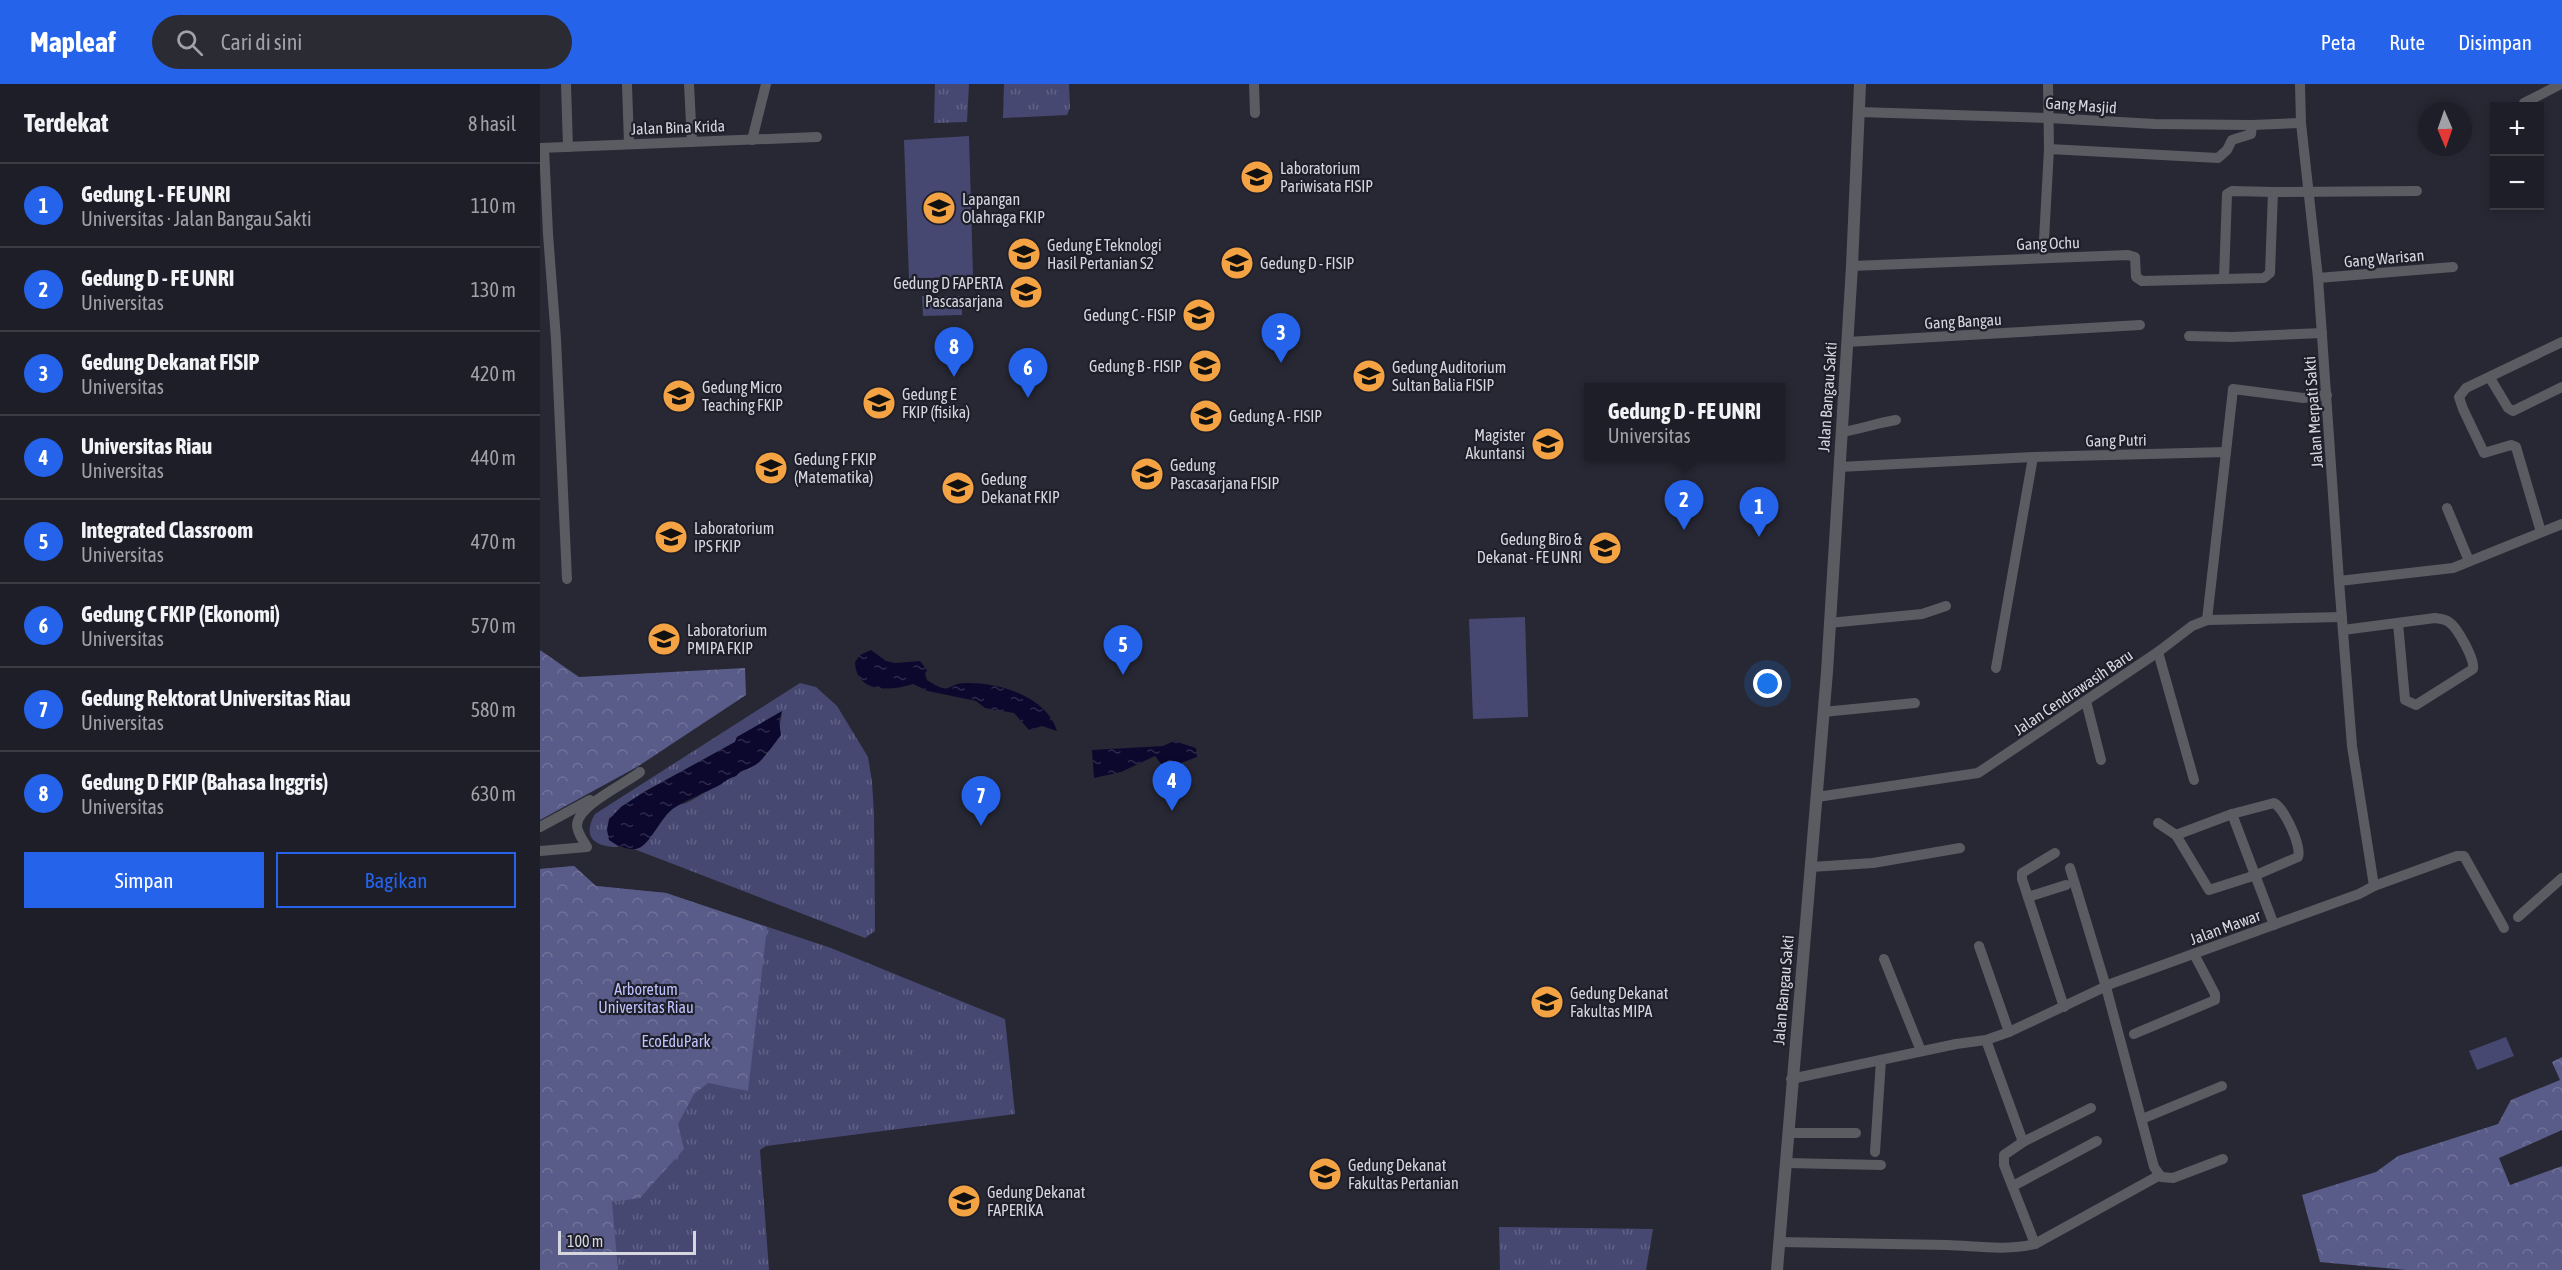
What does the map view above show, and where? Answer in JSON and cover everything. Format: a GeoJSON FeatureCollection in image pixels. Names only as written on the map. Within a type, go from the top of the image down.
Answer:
{"type":"FeatureCollection","features":[{"type":"Feature","properties":{"kind":"street"},"geometry":{"type":"LineString","coordinates":[[566,84],[568,147]]}},
{"type":"Feature","properties":{"kind":"street"},"geometry":{"type":"LineString","coordinates":[[627,84],[629,144]]}},
{"type":"Feature","properties":{"kind":"street"},"geometry":{"type":"LineString","coordinates":[[689,84],[692,142]]}},
{"type":"Feature","properties":{"kind":"street"},"geometry":{"type":"LineString","coordinates":[[752,140],[766,84]]}},
{"type":"Feature","properties":{"kind":"street"},"geometry":{"type":"LineString","coordinates":[[1254,84],[1255,113]]}},
{"type":"Feature","properties":{"kind":"street","name":"Jalan Bangau Sakti"},"geometry":{"type":"LineString","coordinates":[[1777,1270],[1823,712],[1852,266],[1860,84]]}},
{"type":"Feature","properties":{"kind":"street"},"geometry":{"type":"LineString","coordinates":[[2043,258],[2049,149],[2048,84]]}},
{"type":"Feature","properties":{"kind":"street","name":"Jalan Merpati Sakti"},"geometry":{"type":"LineString","coordinates":[[2300,84],[2301,123],[2318,278],[2339,581]]}},
{"type":"Feature","properties":{"kind":"street"},"geometry":{"type":"LineString","coordinates":[[2526,102],[2561,84]]}},
{"type":"Feature","properties":{"kind":"street","name":"Gang Masjid"},"geometry":{"type":"LineString","coordinates":[[1859,112],[2049,118],[2105,123],[2252,125],[2301,123]]}},
{"type":"Feature","properties":{"kind":"street"},"geometry":{"type":"LineString","coordinates":[[2049,149],[2218,158],[2228,150],[2232,140],[2251,134],[2252,125]]}},
{"type":"Feature","properties":{"kind":"street","name":"Jalan Bina Krida"},"geometry":{"type":"LineString","coordinates":[[542,148],[817,137]]}},
{"type":"Feature","properties":{"kind":"street"},"geometry":{"type":"LineString","coordinates":[[542,148],[545,260],[556,339],[567,579]]}},
{"type":"Feature","properties":{"kind":"street"},"geometry":{"type":"LineString","coordinates":[[2273,192],[2268,277],[2224,279],[2227,194],[2232,191],[2417,191]]}},
{"type":"Feature","properties":{"kind":"street","name":"Gang Ochu"},"geometry":{"type":"LineString","coordinates":[[1852,266],[2128,255],[2135,257],[2136,277],[2142,281],[2224,279]]}},
{"type":"Feature","properties":{"kind":"street","name":"Gang Warisan"},"geometry":{"type":"LineString","coordinates":[[2318,278],[2453,267]]}},
{"type":"Feature","properties":{"kind":"street","name":"Gang Bangau"},"geometry":{"type":"LineString","coordinates":[[1847,342],[2140,325]]}},
{"type":"Feature","properties":{"kind":"street"},"geometry":{"type":"LineString","coordinates":[[2189,336],[2277,336],[2322,333]]}},
{"type":"Feature","properties":{"kind":"street"},"geometry":{"type":"LineString","coordinates":[[2541,531],[2516,447],[2511,445],[2488,453],[2481,451],[2463,409],[2460,394],[2466,388],[2562,342]]}},
{"type":"Feature","properties":{"kind":"street"},"geometry":{"type":"LineString","coordinates":[[2490,378],[2508,408],[2513,411],[2562,387]]}},
{"type":"Feature","properties":{"kind":"street"},"geometry":{"type":"LineString","coordinates":[[2207,620],[2233,389],[2303,398],[2327,395]]}},
{"type":"Feature","properties":{"kind":"street"},"geometry":{"type":"LineString","coordinates":[[1842,432],[1869,428],[1873,423],[1896,420]]}},
{"type":"Feature","properties":{"kind":"street","name":"Gang Putri"},"geometry":{"type":"LineString","coordinates":[[1839,467],[2033,457],[2226,452]]}},
{"type":"Feature","properties":{"kind":"street"},"geometry":{"type":"LineString","coordinates":[[1996,669],[2033,457]]}},
{"type":"Feature","properties":{"kind":"street"},"geometry":{"type":"LineString","coordinates":[[2447,508],[2469,561]]}},
{"type":"Feature","properties":{"kind":"street"},"geometry":{"type":"LineString","coordinates":[[2374,886],[2352,746],[2339,581],[2453,568],[2562,524]]}},
{"type":"Feature","properties":{"kind":"street"},"geometry":{"type":"LineString","coordinates":[[1829,623],[1922,614],[1946,606]]}},
{"type":"Feature","properties":{"kind":"street","name":"Jalan Cendrawasih Baru"},"geometry":{"type":"LineString","coordinates":[[1817,796],[1978,772],[2158,652],[2192,626],[2207,620],[2342,617]]}},
{"type":"Feature","properties":{"kind":"street"},"geometry":{"type":"LineString","coordinates":[[2343,630],[2435,618],[2452,624],[2474,663],[2473,669],[2416,705],[2405,700],[2398,623]]}},
{"type":"Feature","properties":{"kind":"street"},"geometry":{"type":"LineString","coordinates":[[2158,652],[2194,780]]}},
{"type":"Feature","properties":{"kind":"street"},"geometry":{"type":"LineString","coordinates":[[2086,701],[2101,760]]}},
{"type":"Feature","properties":{"kind":"street"},"geometry":{"type":"LineString","coordinates":[[1823,712],[1915,704]]}},
{"type":"Feature","properties":{"kind":"street"},"geometry":{"type":"LineString","coordinates":[[540,827],[640,772],[594,802],[581,814],[578,829],[586,847],[540,852]]}},
{"type":"Feature","properties":{"kind":"street"},"geometry":{"type":"LineString","coordinates":[[2158,823],[2176,835],[2209,890],[2296,859],[2300,848],[2277,804],[2232,814],[2176,835]]}},
{"type":"Feature","properties":{"kind":"street"},"geometry":{"type":"LineString","coordinates":[[2232,814],[2274,925]]}},
{"type":"Feature","properties":{"kind":"street"},"geometry":{"type":"LineString","coordinates":[[1810,867],[1873,863],[1960,848]]}},
{"type":"Feature","properties":{"kind":"street"},"geometry":{"type":"LineString","coordinates":[[2055,853],[2022,873],[2064,1006]]}},
{"type":"Feature","properties":{"kind":"street","name":"Jalan Mawar"},"geometry":{"type":"LineString","coordinates":[[1791,1079],[1921,1051],[1986,1040],[2009,1032],[2106,987],[2457,856],[2464,856],[2504,928]]}},
{"type":"Feature","properties":{"kind":"street"},"geometry":{"type":"LineString","coordinates":[[2070,868],[2106,987],[2154,1167],[2160,1175],[2173,1178],[2223,1159]]}},
{"type":"Feature","properties":{"kind":"street"},"geometry":{"type":"LineString","coordinates":[[2518,917],[2562,878]]}},
{"type":"Feature","properties":{"kind":"street"},"geometry":{"type":"LineString","coordinates":[[2028,897],[2066,885]]}},
{"type":"Feature","properties":{"kind":"street"},"geometry":{"type":"LineString","coordinates":[[1979,946],[2009,1032]]}},
{"type":"Feature","properties":{"kind":"street"},"geometry":{"type":"LineString","coordinates":[[2134,1034],[2215,1000],[2215,994],[2194,954]]}},
{"type":"Feature","properties":{"kind":"street"},"geometry":{"type":"LineString","coordinates":[[1884,959],[1921,1051]]}},
{"type":"Feature","properties":{"kind":"street"},"geometry":{"type":"LineString","coordinates":[[1986,1040],[2023,1142]]}},
{"type":"Feature","properties":{"kind":"street"},"geometry":{"type":"LineString","coordinates":[[1875,1152],[1881,1060]]}},
{"type":"Feature","properties":{"kind":"street"},"geometry":{"type":"LineString","coordinates":[[2142,1119],[2222,1086]]}},
{"type":"Feature","properties":{"kind":"street"},"geometry":{"type":"LineString","coordinates":[[2035,1244],[2003,1157],[2009,1150],[2023,1142],[2091,1108]]}},
{"type":"Feature","properties":{"kind":"street"},"geometry":{"type":"LineString","coordinates":[[1789,1133],[1856,1133]]}},
{"type":"Feature","properties":{"kind":"street"},"geometry":{"type":"LineString","coordinates":[[2013,1186],[2097,1141]]}},
{"type":"Feature","properties":{"kind":"street"},"geometry":{"type":"LineString","coordinates":[[1786,1163],[1881,1165]]}},
{"type":"Feature","properties":{"kind":"street"},"geometry":{"type":"LineString","coordinates":[[1779,1242],[1953,1245],[1984,1249],[2024,1247],[2035,1244],[2160,1175]]}},
{"type":"Feature","properties":{"kind":"green space"},"geometry":{"type":"Polygon","coordinates":[[[935,84],[969,84],[967,122],[934,123],[935,84]]]}},
{"type":"Feature","properties":{"kind":"green space"},"geometry":{"type":"Polygon","coordinates":[[[1004,84],[1069,84],[1070,108],[1067,115],[1003,118],[1004,84]]]}},
{"type":"Feature","properties":{"kind":"green space","name":"Lapangan Olahraga FKIP"},"geometry":{"type":"Polygon","coordinates":[[[969,136],[973,276],[909,279],[904,140],[969,136]]]}},
{"type":"Feature","properties":{"kind":"green space"},"geometry":{"type":"Polygon","coordinates":[[[922,296],[962,296],[962,315],[923,316],[922,296]]]}},
{"type":"Feature","properties":{"kind":"green space"},"geometry":{"type":"Polygon","coordinates":[[[1525,617],[1528,717],[1473,719],[1469,619],[1525,617]]]}},
{"type":"Feature","properties":{"kind":"green space"},"geometry":{"type":"Polygon","coordinates":[[[540,650],[579,677],[745,668],[746,695],[637,767],[540,820],[540,650]]]}},
{"type":"Feature","properties":{"kind":"green space"},"geometry":{"type":"Polygon","coordinates":[[[800,683],[816,687],[837,706],[868,757],[874,814],[875,931],[865,938],[634,849],[645,843],[674,807],[692,800],[736,776],[739,771],[748,769],[759,762],[769,750],[779,730],[782,712],[737,737],[735,742],[621,807],[609,840],[619,847],[598,843],[590,835],[591,822],[595,814],[800,683]]]}},
{"type":"Feature","properties":{"kind":"green space","name":"EcoEduPark"},"geometry":{"type":"Polygon","coordinates":[[[574,866],[596,886],[666,893],[831,948],[1005,1019],[1015,1114],[766,1146],[760,1150],[769,1270],[540,1270],[540,869],[574,866]]]}},
{"type":"Feature","properties":{"kind":"green space","name":"Arboretum Universitas Riau"},"geometry":{"type":"Polygon","coordinates":[[[574,866],[596,886],[666,893],[767,927],[748,1091],[708,1083],[694,1094],[678,1124],[684,1149],[640,1198],[612,1202],[618,1270],[540,1270],[540,869],[574,866]]]}},
{"type":"Feature","properties":{"kind":"green space"},"geometry":{"type":"Polygon","coordinates":[[[2506,1037],[2514,1056],[2477,1070],[2469,1051],[2506,1037]]]}},
{"type":"Feature","properties":{"kind":"green space"},"geometry":{"type":"Polygon","coordinates":[[[2562,1057],[2562,1130],[2499,1158],[2510,1185],[2562,1166],[2562,1270],[2406,1270],[2320,1262],[2302,1195],[2376,1172],[2398,1156],[2498,1124],[2511,1100],[2560,1080],[2552,1062],[2562,1057]]]}},
{"type":"Feature","properties":{"kind":"green space"},"geometry":{"type":"Polygon","coordinates":[[[1499,1227],[1653,1229],[1646,1270],[1500,1270],[1499,1227]]]}},
{"type":"Feature","properties":{"kind":"water"},"geometry":{"type":"Polygon","coordinates":[[[871,650],[886,661],[895,663],[920,661],[927,670],[925,674],[927,680],[941,688],[979,683],[1020,694],[1043,709],[1052,719],[1057,731],[1042,726],[1029,730],[1014,713],[985,708],[976,701],[928,691],[913,684],[886,689],[868,685],[857,672],[855,662],[860,655],[871,650]]]}},
{"type":"Feature","properties":{"kind":"water"},"geometry":{"type":"Polygon","coordinates":[[[782,711],[779,721],[781,735],[758,763],[672,809],[647,842],[639,848],[627,849],[609,840],[607,830],[609,819],[621,807],[735,742],[737,737],[782,711]]]}},
{"type":"Feature","properties":{"kind":"water"},"geometry":{"type":"Polygon","coordinates":[[[1174,741],[1196,748],[1197,757],[1165,769],[1155,756],[1121,772],[1094,778],[1092,750],[1163,746],[1174,741]]]}},
{"type":"Feature","properties":{"kind":"place","name":"Laboratorium Pariwisata FISIP"},"geometry":{"type":"Point","coordinates":[1257,177]}},
{"type":"Feature","properties":{"kind":"place","name":"Lapangan Olahraga FKIP"},"geometry":{"type":"Point","coordinates":[939,208]}},
{"type":"Feature","properties":{"kind":"place","name":"Gedung E Teknologi Hasil Pertanian S2"},"geometry":{"type":"Point","coordinates":[1024,254]}},
{"type":"Feature","properties":{"kind":"place","name":"Gedung D - FISIP"},"geometry":{"type":"Point","coordinates":[1237,263]}},
{"type":"Feature","properties":{"kind":"place","name":"Gedung D FAPERTA Pascasarjana"},"geometry":{"type":"Point","coordinates":[1026,292]}},
{"type":"Feature","properties":{"kind":"place","name":"Gedung C - FISIP"},"geometry":{"type":"Point","coordinates":[1199,315]}},
{"type":"Feature","properties":{"kind":"place","name":"Gedung Dekanat FISIP"},"geometry":{"type":"Point","coordinates":[1281,363]}},
{"type":"Feature","properties":{"kind":"place","name":"Gedung B - FISIP"},"geometry":{"type":"Point","coordinates":[1205,366]}},
{"type":"Feature","properties":{"kind":"place","name":"Gedung Auditorium Sultan Balia FISIP"},"geometry":{"type":"Point","coordinates":[1369,376]}},
{"type":"Feature","properties":{"kind":"place","name":"Gedung D FKIP (Bahasa Inggris)"},"geometry":{"type":"Point","coordinates":[954,377]}},
{"type":"Feature","properties":{"kind":"place","name":"Gedung Micro Teaching FKIP"},"geometry":{"type":"Point","coordinates":[679,396]}},
{"type":"Feature","properties":{"kind":"place","name":"Gedung C FKIP (Ekonomi)"},"geometry":{"type":"Point","coordinates":[1028,398]}},
{"type":"Feature","properties":{"kind":"place","name":"Gedung E FKIP (fisika)"},"geometry":{"type":"Point","coordinates":[879,403]}},
{"type":"Feature","properties":{"kind":"place","name":"Gedung A - FISIP"},"geometry":{"type":"Point","coordinates":[1206,416]}},
{"type":"Feature","properties":{"kind":"place","name":"Magister Akuntansi"},"geometry":{"type":"Point","coordinates":[1548,444]}},
{"type":"Feature","properties":{"kind":"place","name":"Gedung F FKIP (Matematika)"},"geometry":{"type":"Point","coordinates":[771,468]}},
{"type":"Feature","properties":{"kind":"place","name":"Gedung Pascasarjana FISIP"},"geometry":{"type":"Point","coordinates":[1147,474]}},
{"type":"Feature","properties":{"kind":"place","name":"Gedung Dekanat FKIP"},"geometry":{"type":"Point","coordinates":[958,488]}},
{"type":"Feature","properties":{"kind":"place","name":"Gedung D - FE UNRI"},"geometry":{"type":"Point","coordinates":[1684,530]}},
{"type":"Feature","properties":{"kind":"place","name":"Laboratorium IPS FKIP"},"geometry":{"type":"Point","coordinates":[671,537]}},
{"type":"Feature","properties":{"kind":"place","name":"Gedung L - FE UNRI"},"geometry":{"type":"Point","coordinates":[1759,537]}},
{"type":"Feature","properties":{"kind":"place","name":"Gedung Biro & Dekanat - FE UNRI"},"geometry":{"type":"Point","coordinates":[1605,548]}},
{"type":"Feature","properties":{"kind":"place","name":"Laboratorium PMIPA FKIP"},"geometry":{"type":"Point","coordinates":[664,639]}},
{"type":"Feature","properties":{"kind":"place","name":"Integrated Classroom"},"geometry":{"type":"Point","coordinates":[1123,675]}},
{"type":"Feature","properties":{"kind":"place","name":"Universitas Riau"},"geometry":{"type":"Point","coordinates":[1172,811]}},
{"type":"Feature","properties":{"kind":"place","name":"Gedung Rektorat Universitas Riau"},"geometry":{"type":"Point","coordinates":[981,826]}},
{"type":"Feature","properties":{"kind":"place","name":"Gedung Dekanat Fakultas MIPA"},"geometry":{"type":"Point","coordinates":[1547,1002]}},
{"type":"Feature","properties":{"kind":"place","name":"Gedung Dekanat Fakultas Pertanian"},"geometry":{"type":"Point","coordinates":[1325,1174]}},
{"type":"Feature","properties":{"kind":"place","name":"Gedung Dekanat FAPERIKA"},"geometry":{"type":"Point","coordinates":[964,1201]}}]}
